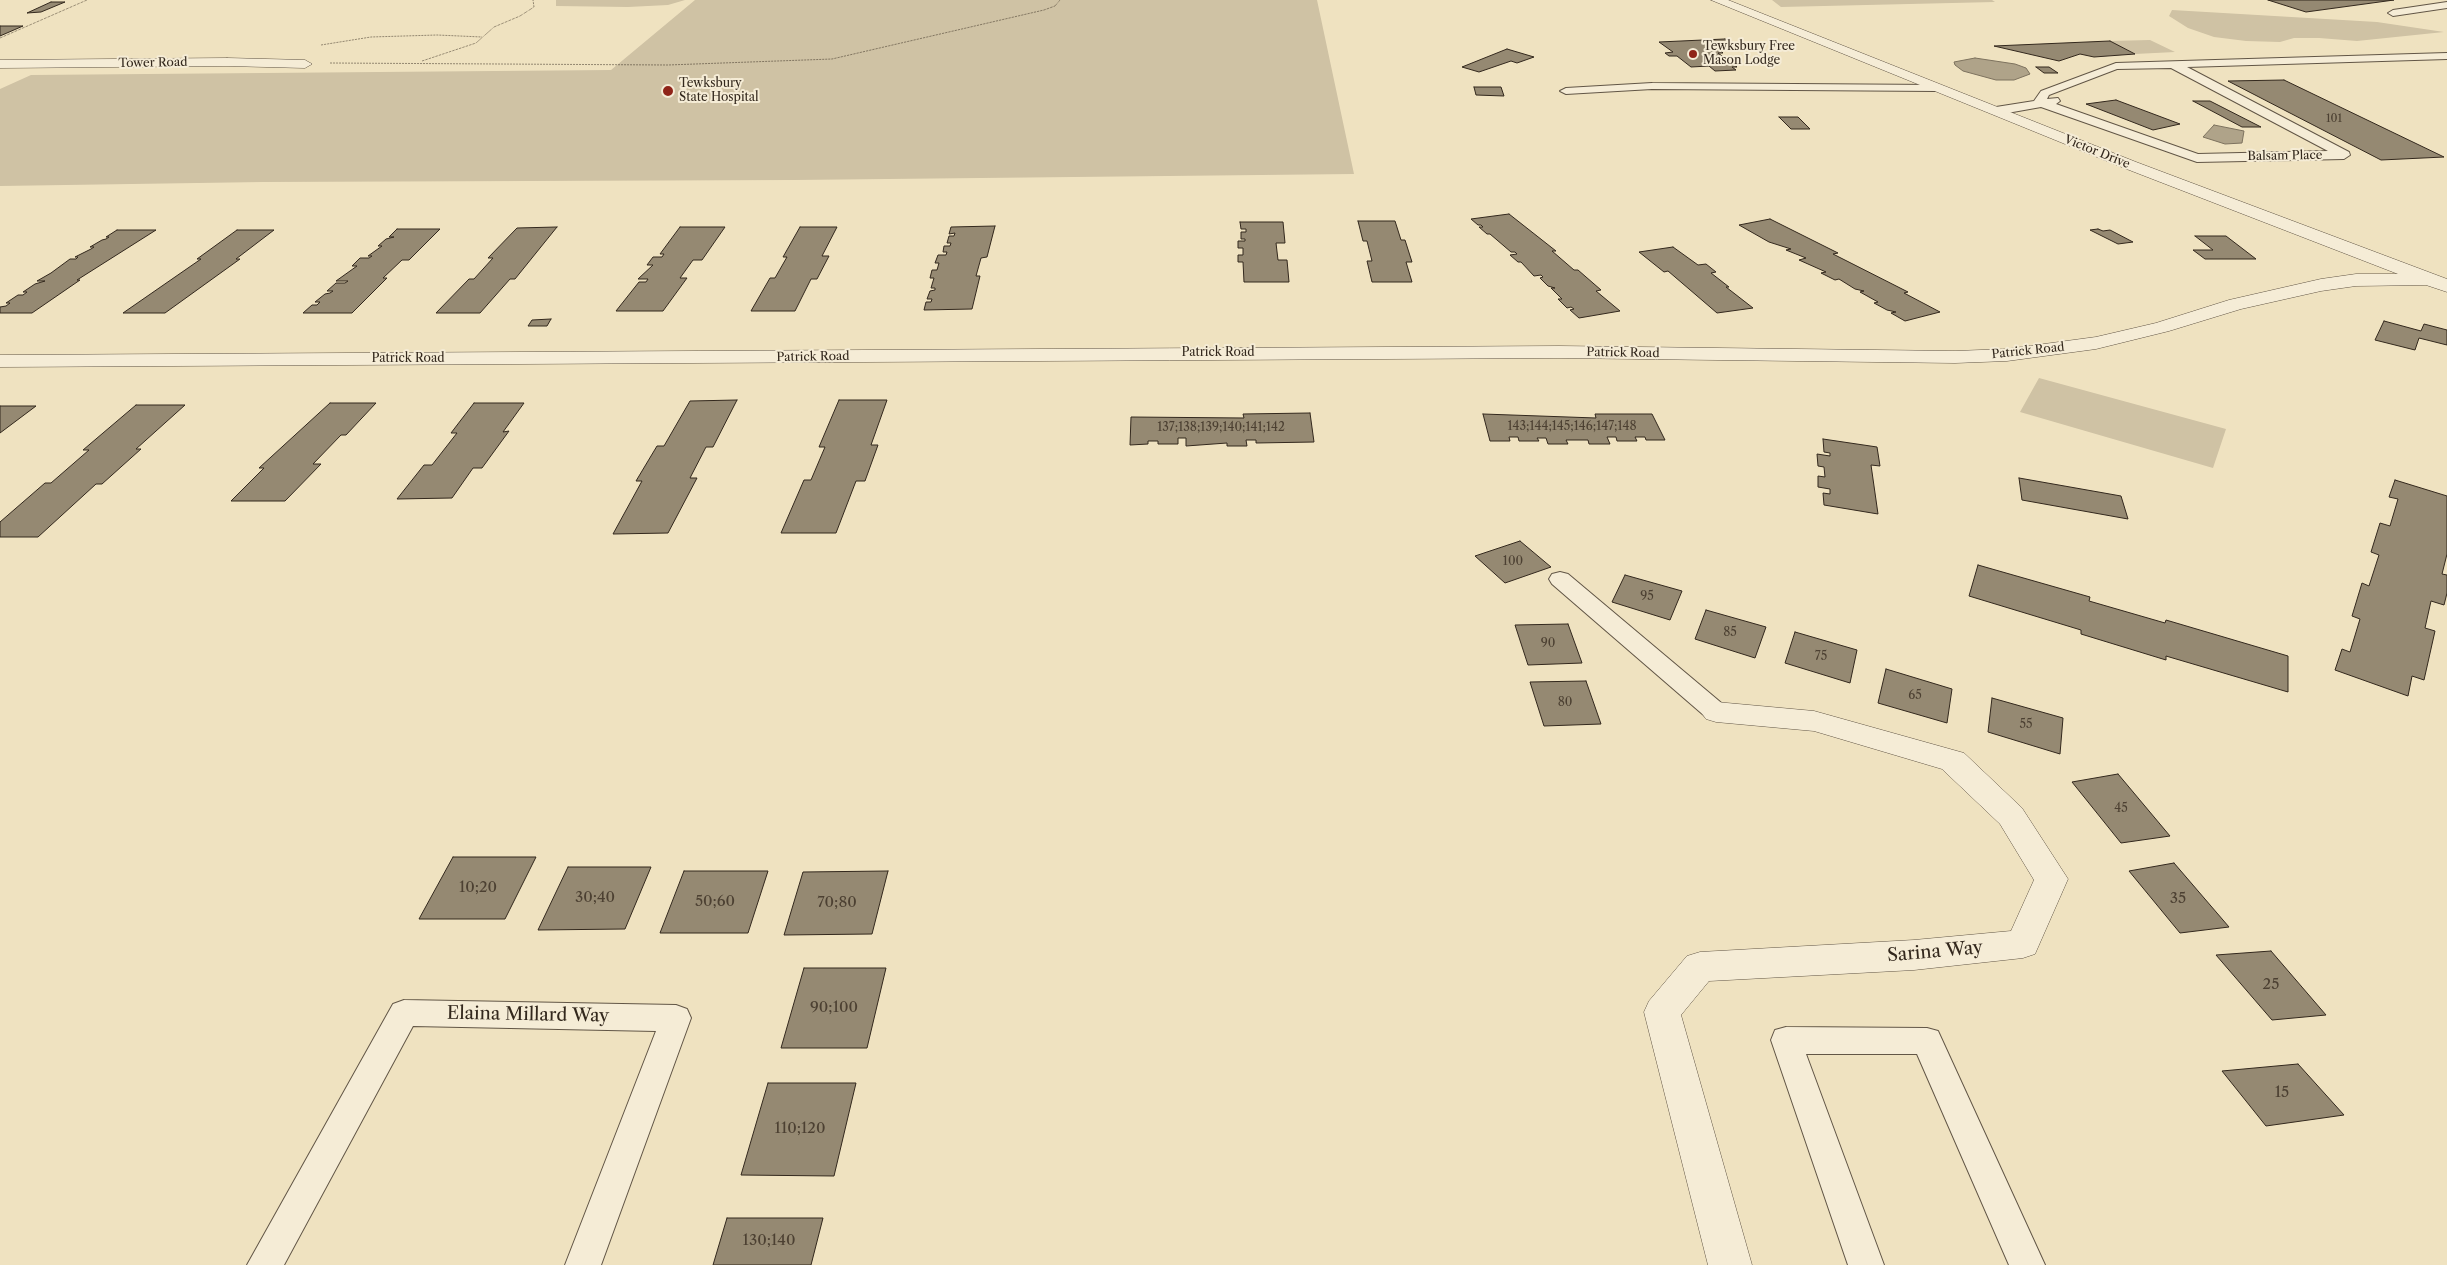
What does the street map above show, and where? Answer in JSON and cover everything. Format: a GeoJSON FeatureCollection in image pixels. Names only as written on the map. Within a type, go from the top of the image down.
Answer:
{"type":"FeatureCollection","features":[{"type":"Feature","properties":{"kind":"street","name":"Victor Drive"},"geometry":{"type":"LineString","coordinates":[[1717,0],[2239,208],[2438,282]]}},
{"type":"Feature","properties":{"kind":"street","name":"Tower Road"},"geometry":{"type":"LineString","coordinates":[[0,64],[306,64]]}},
{"type":"Feature","properties":{"kind":"street","name":"Patrick Road"},"geometry":{"type":"LineString","coordinates":[[0,361],[1529,352],[1955,357],[2007,355],[2096,343],[2162,327],[2236,304],[2321,285],[2356,280],[2438,282]]}},
{"type":"Feature","properties":{"kind":"street","name":"Sarina Way"},"geometry":{"type":"LineString","coordinates":[[1716,712],[1814,721],[1953,761],[2011,816],[2051,879],[2023,944],[1914,956],[1700,967],[1662,1012],[1730,1265]]}},
{"type":"Feature","properties":{"kind":"lane"},"geometry":{"type":"LineString","coordinates":[[2393,13],[2447,5]]}},
{"type":"Feature","properties":{"kind":"lane"},"geometry":{"type":"LineString","coordinates":[[2039,102],[2045,93],[2116,66],[2170,62],[2447,56]]}},
{"type":"Feature","properties":{"kind":"lane","name":"Balsam Place"},"geometry":{"type":"LineString","coordinates":[[2039,102],[2197,158],[2344,155],[2170,62]]}},
{"type":"Feature","properties":{"kind":"lane"},"geometry":{"type":"LineString","coordinates":[[2121,79],[2138,72],[2147,65]]}},
{"type":"Feature","properties":{"kind":"lane"},"geometry":{"type":"LineString","coordinates":[[1720,74],[1852,79],[1910,78]]}},
{"type":"Feature","properties":{"kind":"lane"},"geometry":{"type":"LineString","coordinates":[[1566,91],[1652,86],[1936,88]]}},
{"type":"Feature","properties":{"kind":"lane"},"geometry":{"type":"LineString","coordinates":[[1996,111],[2039,102],[2070,100]]}},
{"type":"Feature","properties":{"kind":"lane"},"geometry":{"type":"LineString","coordinates":[[1560,579],[1716,712]]}},
{"type":"Feature","properties":{"kind":"lane","name":"Elaina Millard Way"},"geometry":{"type":"LineString","coordinates":[[264,1265],[404,1013],[676,1018],[584,1265]]}},
{"type":"Feature","properties":{"kind":"lane"},"geometry":{"type":"LineString","coordinates":[[1866,1265],[1786,1040],[1927,1040],[2027,1265]]}},
{"type":"Feature","properties":{"kind":"path"},"geometry":{"type":"LineString","coordinates":[[0,38],[87,0]]}},
{"type":"Feature","properties":{"kind":"path"},"geometry":{"type":"LineString","coordinates":[[419,62],[476,42],[494,28],[534,7],[533,0]]}},
{"type":"Feature","properties":{"kind":"path"},"geometry":{"type":"LineString","coordinates":[[306,64],[419,62],[668,65],[832,59],[1044,10],[1055,6],[1060,0]]}},
{"type":"Feature","properties":{"kind":"path"},"geometry":{"type":"LineString","coordinates":[[266,63],[329,43],[359,38],[437,35],[482,36]]}},
{"type":"Feature","properties":{"kind":"shaded area"},"geometry":{"type":"Polygon","coordinates":[[[556,0],[685,0],[668,5],[628,7],[556,6],[556,0]]]}},
{"type":"Feature","properties":{"kind":"shaded area","name":"Tewksbury State Hospital"},"geometry":{"type":"Polygon","coordinates":[[[695,0],[1317,0],[1354,174],[794,180],[263,182],[0,186],[0,89],[31,75],[611,70],[695,0]]]}},
{"type":"Feature","properties":{"kind":"shaded area"},"geometry":{"type":"Polygon","coordinates":[[[1772,0],[1992,0],[1995,2],[1781,7],[1772,0]]]}},
{"type":"Feature","properties":{"kind":"shaded area"},"geometry":{"type":"Polygon","coordinates":[[[2172,10],[2377,22],[2444,32],[2357,41],[2294,38],[2280,42],[2246,41],[2214,37],[2188,28],[2169,16],[2172,10]]]}},
{"type":"Feature","properties":{"kind":"shaded area"},"geometry":{"type":"Polygon","coordinates":[[[2150,40],[2175,52],[2135,54],[2110,41],[2150,40]]]}},
{"type":"Feature","properties":{"kind":"shaded area"},"geometry":{"type":"Polygon","coordinates":[[[1975,58],[2015,64],[2026,68],[2030,74],[2014,80],[1996,80],[1963,71],[1954,62],[1975,58]]]}},
{"type":"Feature","properties":{"kind":"shaded area"},"geometry":{"type":"Polygon","coordinates":[[[2214,125],[2244,131],[2242,143],[2225,144],[2203,137],[2214,125]]]}},
{"type":"Feature","properties":{"kind":"shaded area"},"geometry":{"type":"Polygon","coordinates":[[[2039,378],[2226,429],[2213,468],[2020,412],[2039,378]]]}},
{"type":"Feature","properties":{"kind":"building"},"geometry":{"type":"Polygon","coordinates":[[[2268,0],[2394,0],[2306,12],[2268,0]]]}},
{"type":"Feature","properties":{"kind":"building"},"geometry":{"type":"Polygon","coordinates":[[[51,2],[65,2],[41,12],[27,13],[51,2]]]}},
{"type":"Feature","properties":{"kind":"building"},"geometry":{"type":"Polygon","coordinates":[[[0,26],[23,26],[0,36],[0,26]]]}},
{"type":"Feature","properties":{"kind":"building","name":"Tewksbury Free Mason Lodge"},"geometry":{"type":"Polygon","coordinates":[[[1725,39],[1740,49],[1720,50],[1723,53],[1718,53],[1737,67],[1732,67],[1736,70],[1715,71],[1709,66],[1691,67],[1677,56],[1669,56],[1665,53],[1673,52],[1659,42],[1725,39]]]}},
{"type":"Feature","properties":{"kind":"building"},"geometry":{"type":"Polygon","coordinates":[[[2110,41],[2135,54],[2094,57],[2080,54],[2059,61],[1994,46],[2110,41]]]}},
{"type":"Feature","properties":{"kind":"building"},"geometry":{"type":"Polygon","coordinates":[[[1507,49],[1534,57],[1517,63],[1511,61],[1479,72],[1462,67],[1507,49]]]}},
{"type":"Feature","properties":{"kind":"building"},"geometry":{"type":"Polygon","coordinates":[[[2036,67],[2049,67],[2058,73],[2044,73],[2036,67]]]}},
{"type":"Feature","properties":{"kind":"building"},"geometry":{"type":"Polygon","coordinates":[[[2284,80],[2444,157],[2381,160],[2228,81],[2284,80]]]}},
{"type":"Feature","properties":{"kind":"building"},"geometry":{"type":"Polygon","coordinates":[[[1474,87],[1501,87],[1504,96],[1476,95],[1474,87]]]}},
{"type":"Feature","properties":{"kind":"building"},"geometry":{"type":"Polygon","coordinates":[[[2116,100],[2180,124],[2153,130],[2086,104],[2116,100]]]}},
{"type":"Feature","properties":{"kind":"building"},"geometry":{"type":"Polygon","coordinates":[[[2193,101],[2210,101],[2261,127],[2242,127],[2193,101]]]}},
{"type":"Feature","properties":{"kind":"building"},"geometry":{"type":"Polygon","coordinates":[[[1779,117],[1798,117],[1810,129],[1791,129],[1779,117]]]}},
{"type":"Feature","properties":{"kind":"building"},"geometry":{"type":"Polygon","coordinates":[[[1509,214],[1556,251],[1552,251],[1574,270],[1578,270],[1601,290],[1596,291],[1620,311],[1579,318],[1570,310],[1574,309],[1571,307],[1567,308],[1558,299],[1562,299],[1551,288],[1555,288],[1548,286],[1540,278],[1543,277],[1541,275],[1534,276],[1521,262],[1518,262],[1510,255],[1517,254],[1515,252],[1511,252],[1490,234],[1487,234],[1479,227],[1483,227],[1481,225],[1478,225],[1471,219],[1509,214]]]}},
{"type":"Feature","properties":{"kind":"building"},"geometry":{"type":"Polygon","coordinates":[[[1770,219],[1838,253],[1833,254],[1908,292],[1904,293],[1940,312],[1905,321],[1891,313],[1896,312],[1887,310],[1874,303],[1878,302],[1860,292],[1864,291],[1855,289],[1839,279],[1835,280],[1821,273],[1826,272],[1799,260],[1806,258],[1786,250],[1791,249],[1769,242],[1739,225],[1770,219]]]}},
{"type":"Feature","properties":{"kind":"building"},"geometry":{"type":"Polygon","coordinates":[[[1358,221],[1395,221],[1401,240],[1405,240],[1412,262],[1406,262],[1412,282],[1372,282],[1367,261],[1372,261],[1367,241],[1363,241],[1358,221]]]}},
{"type":"Feature","properties":{"kind":"building"},"geometry":{"type":"Polygon","coordinates":[[[1240,222],[1283,222],[1285,243],[1276,243],[1278,260],[1287,260],[1289,282],[1244,282],[1243,262],[1238,262],[1238,255],[1243,255],[1243,248],[1238,248],[1238,241],[1245,241],[1245,239],[1241,239],[1241,232],[1246,232],[1246,229],[1241,229],[1240,222]]]}},
{"type":"Feature","properties":{"kind":"building"},"geometry":{"type":"Polygon","coordinates":[[[995,226],[987,257],[981,258],[976,276],[980,276],[972,309],[924,310],[926,302],[931,302],[932,299],[927,299],[930,291],[935,290],[935,288],[931,288],[934,278],[930,278],[932,270],[937,270],[939,263],[935,263],[938,255],[946,255],[947,252],[943,252],[944,246],[950,246],[951,243],[947,243],[949,236],[954,236],[955,233],[949,234],[951,227],[995,226]]]}},
{"type":"Feature","properties":{"kind":"building"},"geometry":{"type":"Polygon","coordinates":[[[557,227],[515,279],[510,279],[480,313],[436,313],[469,279],[474,279],[493,258],[488,258],[517,228],[557,227]]]}},
{"type":"Feature","properties":{"kind":"building"},"geometry":{"type":"Polygon","coordinates":[[[680,227],[725,227],[702,260],[693,260],[680,278],[687,278],[663,311],[616,311],[639,282],[646,282],[648,279],[638,279],[653,265],[647,265],[653,257],[662,257],[664,254],[660,254],[680,227]]]}},
{"type":"Feature","properties":{"kind":"building"},"geometry":{"type":"Polygon","coordinates":[[[800,227],[837,227],[822,256],[829,256],[817,279],[811,279],[795,311],[751,311],[770,278],[775,278],[787,257],[783,257],[800,227]]]}},
{"type":"Feature","properties":{"kind":"building"},"geometry":{"type":"Polygon","coordinates":[[[397,229],[440,229],[409,260],[402,260],[383,278],[387,278],[352,313],[303,313],[312,305],[317,305],[320,302],[315,302],[325,294],[333,291],[327,291],[336,283],[348,281],[336,281],[357,266],[352,266],[360,258],[372,256],[368,256],[382,246],[378,246],[386,239],[394,237],[389,237],[397,229]]]}},
{"type":"Feature","properties":{"kind":"building"},"geometry":{"type":"Polygon","coordinates":[[[2098,229],[2103,231],[2110,230],[2133,242],[2118,244],[2090,230],[2098,229]]]}},
{"type":"Feature","properties":{"kind":"building"},"geometry":{"type":"Polygon","coordinates":[[[117,230],[156,230],[77,280],[80,280],[32,313],[0,313],[0,307],[6,306],[10,303],[6,303],[18,295],[23,295],[27,292],[23,292],[35,284],[45,281],[37,281],[70,259],[76,259],[78,257],[75,257],[91,249],[94,247],[90,247],[106,239],[109,237],[106,237],[117,230]]]}},
{"type":"Feature","properties":{"kind":"building"},"geometry":{"type":"Polygon","coordinates":[[[237,230],[274,230],[236,259],[240,259],[165,313],[123,313],[201,259],[197,259],[237,230]]]}},
{"type":"Feature","properties":{"kind":"building"},"geometry":{"type":"Polygon","coordinates":[[[2195,236],[2226,236],[2256,259],[2205,259],[2193,250],[2213,250],[2195,236]]]}},
{"type":"Feature","properties":{"kind":"building"},"geometry":{"type":"Polygon","coordinates":[[[1673,247],[1698,265],[1706,264],[1716,272],[1711,273],[1753,308],[1717,313],[1668,271],[1664,272],[1639,252],[1673,247]]]}},
{"type":"Feature","properties":{"kind":"building"},"geometry":{"type":"Polygon","coordinates":[[[551,319],[547,326],[528,326],[532,320],[551,319]]]}},
{"type":"Feature","properties":{"kind":"building"},"geometry":{"type":"Polygon","coordinates":[[[2384,321],[2421,331],[2424,324],[2447,330],[2447,345],[2419,338],[2415,350],[2375,340],[2384,321]]]}},
{"type":"Feature","properties":{"kind":"building"},"geometry":{"type":"Polygon","coordinates":[[[737,400],[713,447],[706,447],[690,478],[697,478],[668,533],[613,534],[642,481],[636,481],[657,446],[664,446],[690,401],[737,400]]]}},
{"type":"Feature","properties":{"kind":"building"},"geometry":{"type":"Polygon","coordinates":[[[839,400],[887,400],[871,445],[878,445],[865,481],[856,481],[836,533],[781,533],[804,480],[811,480],[825,447],[819,447],[839,400]]]}},
{"type":"Feature","properties":{"kind":"building"},"geometry":{"type":"Polygon","coordinates":[[[330,403],[376,403],[346,435],[341,435],[313,464],[321,464],[285,501],[231,501],[264,468],[259,468],[330,403]]]}},
{"type":"Feature","properties":{"kind":"building"},"geometry":{"type":"Polygon","coordinates":[[[474,403],[524,403],[503,432],[509,431],[482,468],[473,468],[452,498],[397,499],[424,465],[432,465],[457,433],[451,433],[474,403]]]}},
{"type":"Feature","properties":{"kind":"building"},"geometry":{"type":"Polygon","coordinates":[[[136,405],[185,405],[136,449],[141,449],[102,484],[96,484],[38,537],[0,537],[0,522],[45,483],[51,483],[89,450],[83,450],[136,405]]]}},
{"type":"Feature","properties":{"kind":"building"},"geometry":{"type":"Polygon","coordinates":[[[0,406],[36,406],[0,433],[0,406]]]}},
{"type":"Feature","properties":{"kind":"building"},"geometry":{"type":"Polygon","coordinates":[[[1310,413],[1314,442],[1256,443],[1256,440],[1246,440],[1247,446],[1227,446],[1227,443],[1186,446],[1186,438],[1178,438],[1178,444],[1158,444],[1158,441],[1148,441],[1148,444],[1130,445],[1131,417],[1244,418],[1243,414],[1310,413]]]}},
{"type":"Feature","properties":{"kind":"building"},"geometry":{"type":"Polygon","coordinates":[[[1483,414],[1596,418],[1595,414],[1652,414],[1665,440],[1646,440],[1645,437],[1635,437],[1637,441],[1617,441],[1616,437],[1607,437],[1610,444],[1589,444],[1588,440],[1566,440],[1568,444],[1548,444],[1546,438],[1537,438],[1539,441],[1519,441],[1518,437],[1509,437],[1510,441],[1490,441],[1483,414]]]}},
{"type":"Feature","properties":{"kind":"building"},"geometry":{"type":"Polygon","coordinates":[[[1823,439],[1877,447],[1880,466],[1871,465],[1878,514],[1824,505],[1823,493],[1830,494],[1830,489],[1818,487],[1818,476],[1825,477],[1824,467],[1818,466],[1817,454],[1830,456],[1830,453],[1824,452],[1823,439]]]}},
{"type":"Feature","properties":{"kind":"building"},"geometry":{"type":"Polygon","coordinates":[[[2019,478],[2121,496],[2128,519],[2022,500],[2019,478]]]}},
{"type":"Feature","properties":{"kind":"building"},"geometry":{"type":"Polygon","coordinates":[[[2395,480],[2447,496],[2447,554],[2442,574],[2447,575],[2447,593],[2444,605],[2431,601],[2425,628],[2435,631],[2424,680],[2412,676],[2408,696],[2335,670],[2342,649],[2350,652],[2360,619],[2352,616],[2362,583],[2369,586],[2379,555],[2371,552],[2380,523],[2390,526],[2398,499],[2389,497],[2395,480]]]}},
{"type":"Feature","properties":{"kind":"building"},"geometry":{"type":"Polygon","coordinates":[[[1520,541],[1551,567],[1505,583],[1475,556],[1520,541]]]}},
{"type":"Feature","properties":{"kind":"building"},"geometry":{"type":"Polygon","coordinates":[[[1978,565],[2090,597],[2089,601],[2165,623],[2166,620],[2288,656],[2288,692],[2166,656],[2166,660],[2081,634],[2081,630],[1969,596],[1978,565]]]}},
{"type":"Feature","properties":{"kind":"building"},"geometry":{"type":"Polygon","coordinates":[[[1625,575],[1682,591],[1670,620],[1612,602],[1625,575]]]}},
{"type":"Feature","properties":{"kind":"building"},"geometry":{"type":"Polygon","coordinates":[[[1706,610],[1766,627],[1755,658],[1695,639],[1706,610]]]}},
{"type":"Feature","properties":{"kind":"building"},"geometry":{"type":"Polygon","coordinates":[[[1568,624],[1582,663],[1528,665],[1515,625],[1568,624]]]}},
{"type":"Feature","properties":{"kind":"building"},"geometry":{"type":"Polygon","coordinates":[[[1795,632],[1857,650],[1850,683],[1785,663],[1795,632]]]}},
{"type":"Feature","properties":{"kind":"building"},"geometry":{"type":"Polygon","coordinates":[[[1886,669],[1952,689],[1947,723],[1878,703],[1886,669]]]}},
{"type":"Feature","properties":{"kind":"building"},"geometry":{"type":"Polygon","coordinates":[[[1586,681],[1601,724],[1544,726],[1530,682],[1586,681]]]}},
{"type":"Feature","properties":{"kind":"building"},"geometry":{"type":"Polygon","coordinates":[[[1992,698],[2063,718],[2060,754],[1988,732],[1992,698]]]}},
{"type":"Feature","properties":{"kind":"building"},"geometry":{"type":"Polygon","coordinates":[[[2118,774],[2170,836],[2121,843],[2072,782],[2118,774]]]}},
{"type":"Feature","properties":{"kind":"building"},"geometry":{"type":"Polygon","coordinates":[[[453,857],[536,857],[505,919],[419,919],[453,857]]]}},
{"type":"Feature","properties":{"kind":"building"},"geometry":{"type":"Polygon","coordinates":[[[2174,863],[2229,927],[2180,933],[2129,871],[2174,863]]]}},
{"type":"Feature","properties":{"kind":"building"},"geometry":{"type":"Polygon","coordinates":[[[568,867],[651,867],[625,929],[538,930],[568,867]]]}},
{"type":"Feature","properties":{"kind":"building"},"geometry":{"type":"Polygon","coordinates":[[[684,871],[768,871],[748,933],[660,933],[684,871]]]}},
{"type":"Feature","properties":{"kind":"building"},"geometry":{"type":"Polygon","coordinates":[[[888,871],[872,934],[784,935],[803,872],[888,871]]]}},
{"type":"Feature","properties":{"kind":"building"},"geometry":{"type":"Polygon","coordinates":[[[2271,951],[2326,1015],[2272,1020],[2216,955],[2271,951]]]}},
{"type":"Feature","properties":{"kind":"building"},"geometry":{"type":"Polygon","coordinates":[[[804,968],[886,968],[867,1048],[781,1048],[804,968]]]}},
{"type":"Feature","properties":{"kind":"building"},"geometry":{"type":"Polygon","coordinates":[[[2298,1064],[2344,1115],[2266,1126],[2222,1071],[2298,1064]]]}},
{"type":"Feature","properties":{"kind":"building"},"geometry":{"type":"Polygon","coordinates":[[[768,1083],[856,1083],[834,1176],[741,1175],[768,1083]]]}},
{"type":"Feature","properties":{"kind":"building"},"geometry":{"type":"Polygon","coordinates":[[[727,1218],[823,1218],[811,1265],[713,1265],[727,1218]]]}},
{"type":"Feature","properties":{"kind":"place","name":"Tewksbury Free Mason Lodge"},"geometry":{"type":"Point","coordinates":[1693,54]}},
{"type":"Feature","properties":{"kind":"place","name":"Tewksbury State Hospital"},"geometry":{"type":"Point","coordinates":[668,91]}}]}
